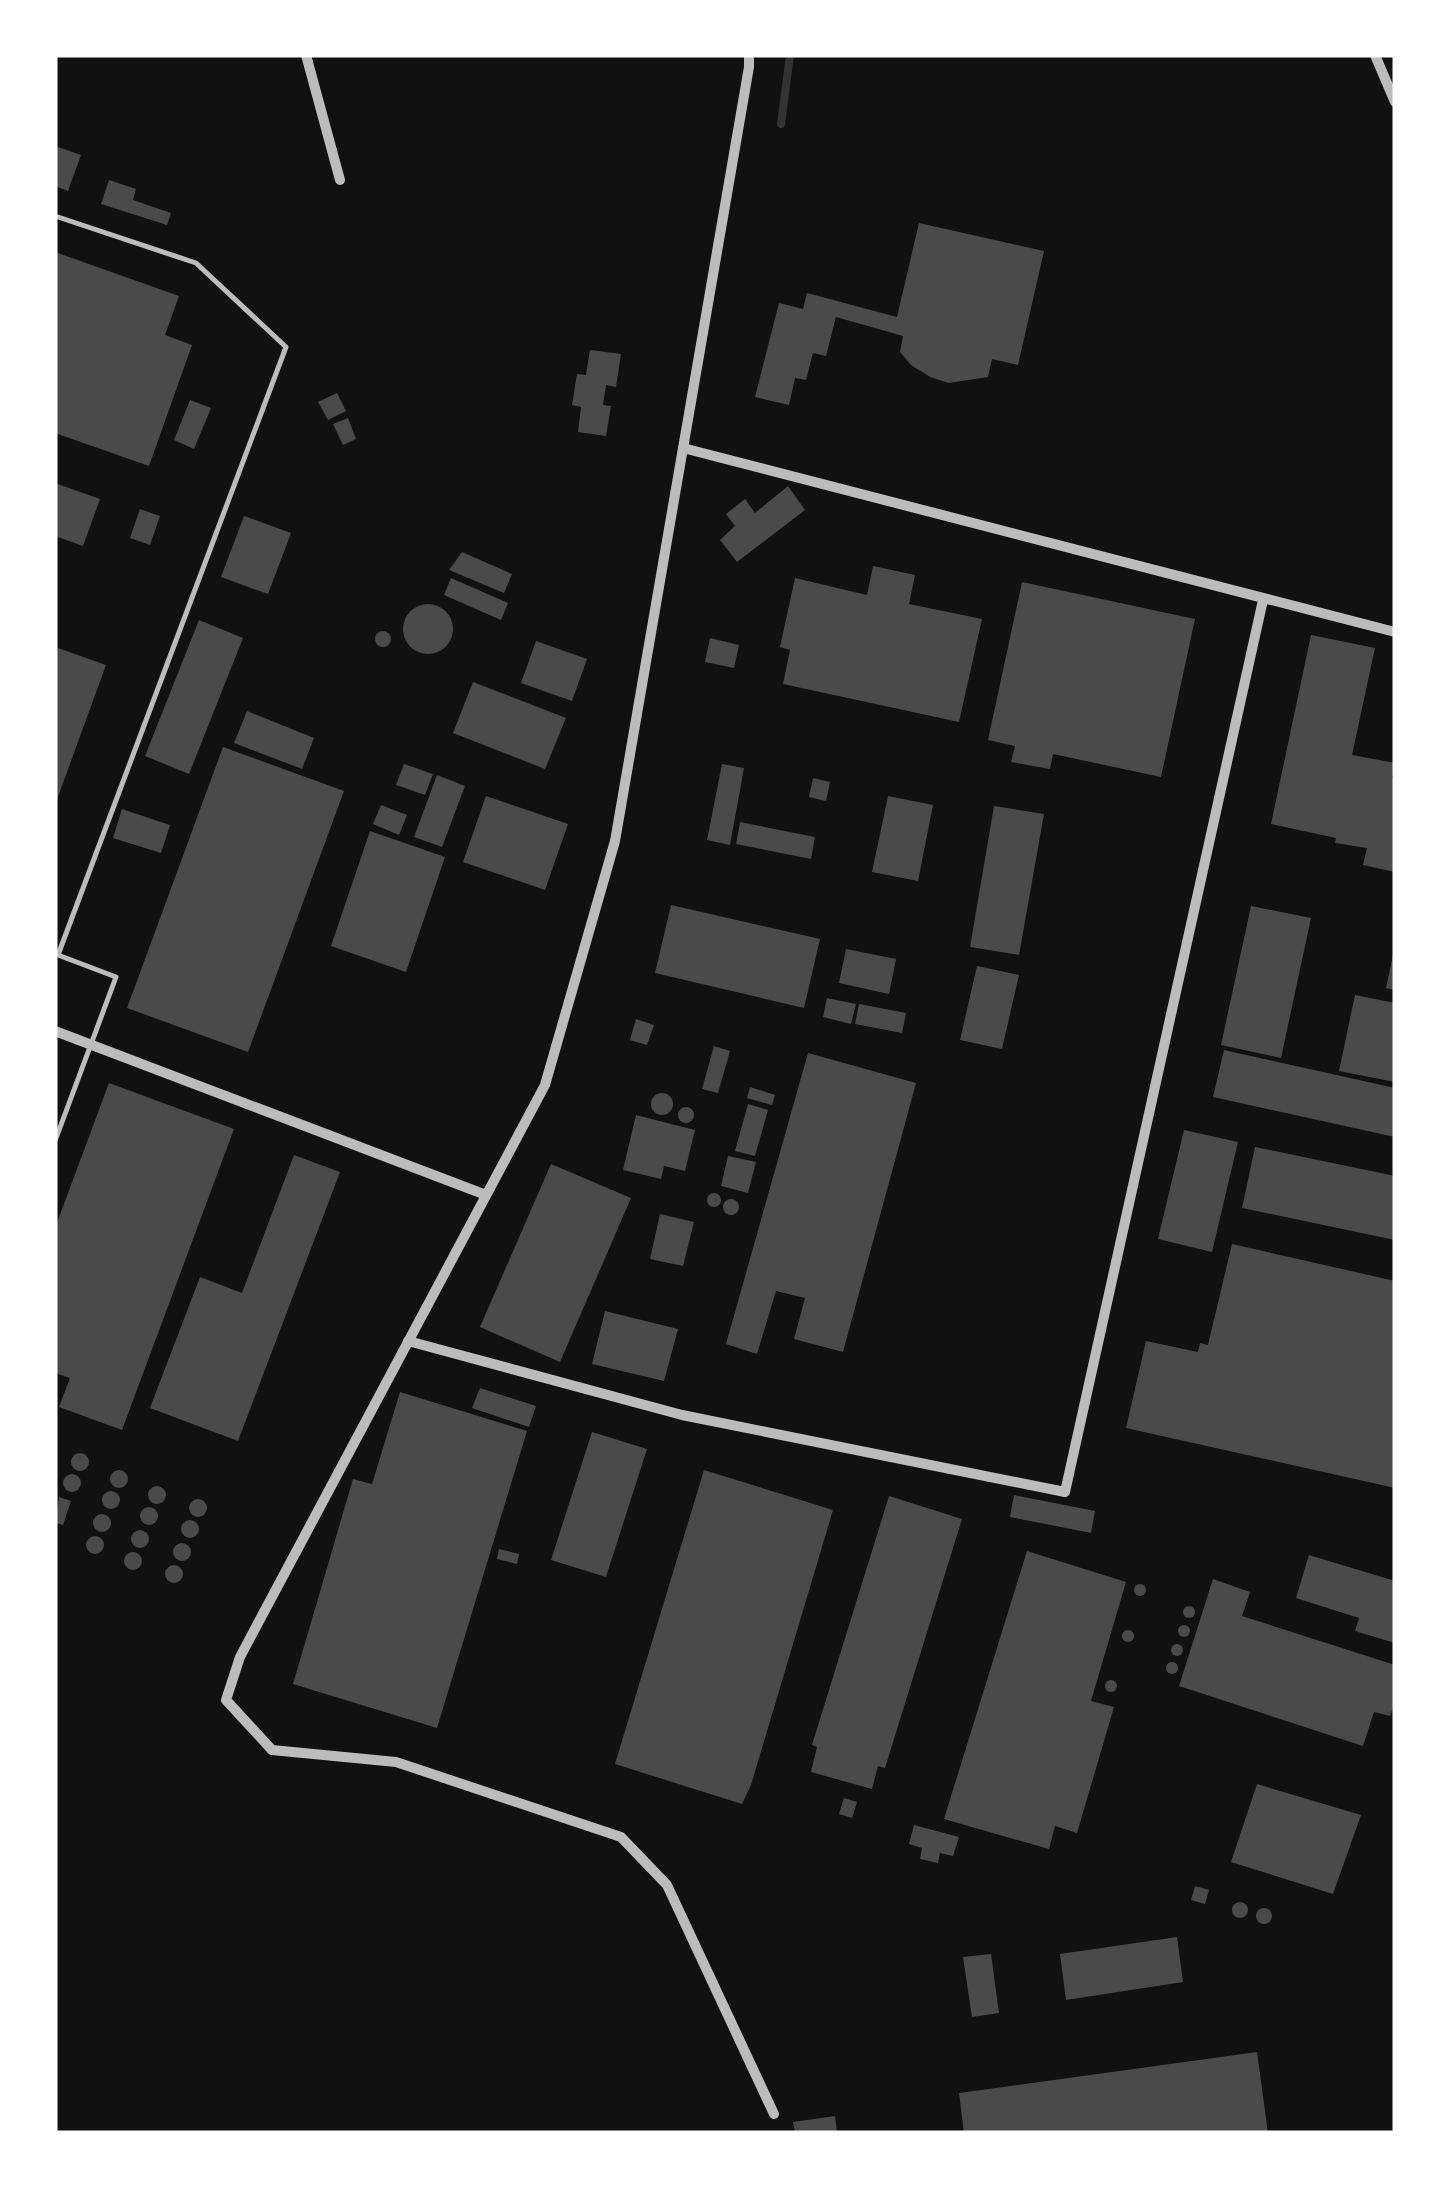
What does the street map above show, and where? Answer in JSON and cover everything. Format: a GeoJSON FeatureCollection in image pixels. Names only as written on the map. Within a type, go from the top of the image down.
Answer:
{"type":"FeatureCollection","features":[{"type":"Feature","properties":{"kind":"street"},"geometry":{"type":"LineString","coordinates":[[306,55],[340,180]]}},
{"type":"Feature","properties":{"kind":"street"},"geometry":{"type":"LineString","coordinates":[[749,55],[750,68],[615,841],[545,1085],[240,1656],[226,1700],[272,1750],[396,1762],[621,1836],[666,1884],[774,2114]]}},
{"type":"Feature","properties":{"kind":"street"},"geometry":{"type":"LineString","coordinates":[[1375,55],[1395,102]]}},
{"type":"Feature","properties":{"kind":"street"},"geometry":{"type":"LineString","coordinates":[[684,448],[1395,632]]}},
{"type":"Feature","properties":{"kind":"street"},"geometry":{"type":"LineString","coordinates":[[408,1341],[682,1415],[1065,1492],[1263,600]]}},
{"type":"Feature","properties":{"kind":"street"},"geometry":{"type":"LineString","coordinates":[[55,1031],[486,1195]]}},
{"type":"Feature","properties":{"kind":"lane"},"geometry":{"type":"LineString","coordinates":[[55,216],[196,263],[286,347],[58,955],[116,977],[55,1141]]}},
{"type":"Feature","properties":{"kind":"building"},"geometry":{"type":"Polygon","coordinates":[[[55,146],[81,155],[68,191],[55,186],[55,146]]]}},
{"type":"Feature","properties":{"kind":"building"},"geometry":{"type":"Polygon","coordinates":[[[109,180],[136,189],[133,200],[171,213],[167,225],[101,204],[109,180]]]}},
{"type":"Feature","properties":{"kind":"building"},"geometry":{"type":"Polygon","coordinates":[[[919,223],[1044,251],[1018,365],[992,359],[988,377],[949,383],[911,365],[900,352],[903,336],[836,317],[826,356],[813,353],[806,380],[795,378],[789,405],[755,397],[779,303],[803,309],[807,293],[897,317],[919,223]]]}},
{"type":"Feature","properties":{"kind":"building"},"geometry":{"type":"Polygon","coordinates":[[[55,252],[179,296],[165,335],[192,345],[149,466],[55,433],[55,252]]]}},
{"type":"Feature","properties":{"kind":"building"},"geometry":{"type":"Polygon","coordinates":[[[590,350],[621,354],[616,387],[606,385],[603,405],[611,406],[606,436],[578,432],[581,407],[572,405],[577,374],[586,375],[590,350]]]}},
{"type":"Feature","properties":{"kind":"building"},"geometry":{"type":"Polygon","coordinates":[[[337,393],[346,411],[328,420],[318,402],[337,393]]]}},
{"type":"Feature","properties":{"kind":"building"},"geometry":{"type":"Polygon","coordinates":[[[190,400],[211,408],[194,449],[174,440],[190,400]]]}},
{"type":"Feature","properties":{"kind":"building"},"geometry":{"type":"Polygon","coordinates":[[[348,418],[356,439],[343,445],[333,424],[348,418]]]}},
{"type":"Feature","properties":{"kind":"building"},"geometry":{"type":"Polygon","coordinates":[[[55,483],[100,499],[83,546],[55,536],[55,483]]]}},
{"type":"Feature","properties":{"kind":"building"},"geometry":{"type":"Polygon","coordinates":[[[788,486],[805,510],[737,562],[720,540],[735,526],[726,514],[745,499],[755,513],[788,486]]]}},
{"type":"Feature","properties":{"kind":"building"},"geometry":{"type":"Polygon","coordinates":[[[140,509],[160,516],[150,545],[130,538],[140,509]]]}},
{"type":"Feature","properties":{"kind":"building"},"geometry":{"type":"Polygon","coordinates":[[[244,516],[291,533],[268,594],[221,577],[244,516]]]}},
{"type":"Feature","properties":{"kind":"building"},"geometry":{"type":"Polygon","coordinates":[[[462,552],[512,574],[504,593],[449,570],[462,552]]]}},
{"type":"Feature","properties":{"kind":"building"},"geometry":{"type":"Polygon","coordinates":[[[873,566],[915,575],[909,604],[982,619],[959,722],[783,684],[790,650],[780,647],[795,578],[867,595],[873,566]]]}},
{"type":"Feature","properties":{"kind":"building"},"geometry":{"type":"Polygon","coordinates":[[[451,578],[508,603],[501,620],[444,595],[451,578]]]}},
{"type":"Feature","properties":{"kind":"building"},"geometry":{"type":"Polygon","coordinates":[[[1022,582],[1195,619],[1161,777],[1053,754],[1050,769],[1011,762],[1015,746],[988,740],[1022,582]]]}},
{"type":"Feature","properties":{"kind":"building"},"geometry":{"type":"Polygon","coordinates":[[[428,604],[446,611],[453,629],[446,647],[428,654],[410,647],[403,629],[410,611],[428,604]]]}},
{"type":"Feature","properties":{"kind":"building"},"geometry":{"type":"Polygon","coordinates":[[[199,620],[243,638],[189,774],[145,756],[199,620]]]}},
{"type":"Feature","properties":{"kind":"building"},"geometry":{"type":"Polygon","coordinates":[[[383,631],[391,639],[383,647],[375,639],[383,631]]]}},
{"type":"Feature","properties":{"kind":"building"},"geometry":{"type":"Polygon","coordinates":[[[1311,635],[1375,648],[1352,755],[1395,763],[1395,872],[1363,865],[1367,848],[1271,824],[1311,635]]]}},
{"type":"Feature","properties":{"kind":"building"},"geometry":{"type":"Polygon","coordinates":[[[710,638],[739,645],[734,668],[705,662],[710,638]]]}},
{"type":"Feature","properties":{"kind":"building"},"geometry":{"type":"Polygon","coordinates":[[[536,641],[587,659],[572,701],[521,683],[536,641]]]}},
{"type":"Feature","properties":{"kind":"building"},"geometry":{"type":"Polygon","coordinates":[[[55,647],[106,665],[55,805],[55,647]]]}},
{"type":"Feature","properties":{"kind":"building"},"geometry":{"type":"Polygon","coordinates":[[[473,682],[566,718],[545,769],[453,733],[473,682]]]}},
{"type":"Feature","properties":{"kind":"building"},"geometry":{"type":"Polygon","coordinates":[[[247,711],[314,738],[302,769],[234,743],[247,711]]]}},
{"type":"Feature","properties":{"kind":"building"},"geometry":{"type":"Polygon","coordinates":[[[223,747],[344,791],[248,1052],[127,1008],[223,747]]]}},
{"type":"Feature","properties":{"kind":"building"},"geometry":{"type":"Polygon","coordinates":[[[404,764],[433,774],[425,795],[396,785],[404,764]]]}},
{"type":"Feature","properties":{"kind":"building"},"geometry":{"type":"Polygon","coordinates":[[[722,764],[744,768],[730,845],[707,840],[722,764]]]}},
{"type":"Feature","properties":{"kind":"building"},"geometry":{"type":"Polygon","coordinates":[[[437,775],[465,786],[442,847],[414,837],[437,775]]]}},
{"type":"Feature","properties":{"kind":"building"},"geometry":{"type":"Polygon","coordinates":[[[813,778],[830,782],[826,801],[809,797],[813,778]]]}},
{"type":"Feature","properties":{"kind":"building"},"geometry":{"type":"Polygon","coordinates":[[[486,796],[568,824],[545,890],[463,862],[486,796]]]}},
{"type":"Feature","properties":{"kind":"building"},"geometry":{"type":"Polygon","coordinates":[[[888,796],[933,805],[918,881],[872,872],[888,796]]]}},
{"type":"Feature","properties":{"kind":"building"},"geometry":{"type":"Polygon","coordinates":[[[381,805],[407,815],[399,835],[373,824],[381,805]]]}},
{"type":"Feature","properties":{"kind":"building"},"geometry":{"type":"Polygon","coordinates":[[[994,806],[1044,814],[1019,955],[970,947],[994,806]]]}},
{"type":"Feature","properties":{"kind":"building"},"geometry":{"type":"Polygon","coordinates":[[[122,809],[170,825],[161,853],[113,838],[122,809]]]}},
{"type":"Feature","properties":{"kind":"building"},"geometry":{"type":"Polygon","coordinates":[[[740,822],[815,837],[811,859],[736,844],[740,822]]]}},
{"type":"Feature","properties":{"kind":"building"},"geometry":{"type":"Polygon","coordinates":[[[370,831],[445,857],[406,972],[331,946],[370,831]]]}},
{"type":"Feature","properties":{"kind":"building"},"geometry":{"type":"Polygon","coordinates":[[[671,905],[820,939],[804,1008],[655,973],[671,905]]]}},
{"type":"Feature","properties":{"kind":"building"},"geometry":{"type":"Polygon","coordinates":[[[1251,906],[1311,918],[1281,1058],[1221,1045],[1251,906]]]}},
{"type":"Feature","properties":{"kind":"building"},"geometry":{"type":"Polygon","coordinates":[[[846,949],[896,959],[889,994],[839,983],[846,949]]]}},
{"type":"Feature","properties":{"kind":"building"},"geometry":{"type":"Polygon","coordinates":[[[1395,955],[1395,990],[1386,988],[1395,955]]]}},
{"type":"Feature","properties":{"kind":"building"},"geometry":{"type":"Polygon","coordinates":[[[977,966],[1019,975],[1002,1049],[960,1040],[977,966]]]}},
{"type":"Feature","properties":{"kind":"building"},"geometry":{"type":"Polygon","coordinates":[[[1355,995],[1395,1003],[1395,1082],[1339,1071],[1355,995]]]}},
{"type":"Feature","properties":{"kind":"building"},"geometry":{"type":"Polygon","coordinates":[[[827,998],[856,1004],[851,1024],[823,1017],[827,998]]]}},
{"type":"Feature","properties":{"kind":"building"},"geometry":{"type":"Polygon","coordinates":[[[859,1004],[906,1013],[902,1033],[855,1024],[859,1004]]]}},
{"type":"Feature","properties":{"kind":"building"},"geometry":{"type":"Polygon","coordinates":[[[636,1019],[654,1025],[647,1045],[630,1040],[636,1019]]]}},
{"type":"Feature","properties":{"kind":"building"},"geometry":{"type":"Polygon","coordinates":[[[714,1046],[730,1051],[718,1093],[702,1089],[714,1046]]]}},
{"type":"Feature","properties":{"kind":"building"},"geometry":{"type":"Polygon","coordinates":[[[1224,1050],[1395,1088],[1395,1137],[1213,1097],[1224,1050]]]}},
{"type":"Feature","properties":{"kind":"building"},"geometry":{"type":"Polygon","coordinates":[[[808,1053],[916,1083],[843,1352],[794,1339],[805,1298],[776,1291],[757,1354],[726,1344],[808,1053]]]}},
{"type":"Feature","properties":{"kind":"building"},"geometry":{"type":"Polygon","coordinates":[[[109,1083],[234,1129],[122,1430],[59,1407],[70,1378],[55,1373],[55,1228],[109,1083]]]}},
{"type":"Feature","properties":{"kind":"building"},"geometry":{"type":"Polygon","coordinates":[[[750,1087],[775,1095],[772,1105],[747,1098],[750,1087]]]}},
{"type":"Feature","properties":{"kind":"building"},"geometry":{"type":"Polygon","coordinates":[[[662,1093],[670,1096],[670,1112],[662,1115],[654,1112],[651,1104],[654,1096],[662,1093]]]}},
{"type":"Feature","properties":{"kind":"building"},"geometry":{"type":"Polygon","coordinates":[[[748,1104],[768,1110],[755,1156],[735,1151],[748,1104]]]}},
{"type":"Feature","properties":{"kind":"building"},"geometry":{"type":"Polygon","coordinates":[[[686,1107],[694,1115],[686,1123],[678,1115],[686,1107]]]}},
{"type":"Feature","properties":{"kind":"building"},"geometry":{"type":"Polygon","coordinates":[[[636,1115],[695,1130],[685,1171],[664,1166],[661,1179],[623,1170],[636,1115]]]}},
{"type":"Feature","properties":{"kind":"building"},"geometry":{"type":"Polygon","coordinates":[[[1184,1130],[1238,1142],[1212,1252],[1158,1239],[1184,1130]]]}},
{"type":"Feature","properties":{"kind":"building"},"geometry":{"type":"Polygon","coordinates":[[[1255,1147],[1395,1176],[1395,1240],[1242,1208],[1255,1147]]]}},
{"type":"Feature","properties":{"kind":"building"},"geometry":{"type":"Polygon","coordinates":[[[294,1155],[340,1172],[238,1441],[150,1408],[200,1277],[242,1293],[294,1155]]]}},
{"type":"Feature","properties":{"kind":"building"},"geometry":{"type":"Polygon","coordinates":[[[728,1156],[756,1162],[748,1193],[721,1186],[728,1156]]]}},
{"type":"Feature","properties":{"kind":"building"},"geometry":{"type":"Polygon","coordinates":[[[551,1164],[631,1198],[560,1362],[480,1327],[551,1164]]]}},
{"type":"Feature","properties":{"kind":"building"},"geometry":{"type":"Polygon","coordinates":[[[714,1193],[721,1200],[714,1207],[707,1200],[714,1193]]]}},
{"type":"Feature","properties":{"kind":"building"},"geometry":{"type":"Polygon","coordinates":[[[731,1199],[739,1207],[731,1215],[723,1207],[731,1199]]]}},
{"type":"Feature","properties":{"kind":"building"},"geometry":{"type":"Polygon","coordinates":[[[660,1214],[694,1222],[683,1266],[650,1259],[660,1214]]]}},
{"type":"Feature","properties":{"kind":"building"},"geometry":{"type":"Polygon","coordinates":[[[1232,1244],[1395,1281],[1395,1488],[1126,1428],[1146,1341],[1198,1352],[1200,1343],[1208,1345],[1232,1244]]]}},
{"type":"Feature","properties":{"kind":"building"},"geometry":{"type":"Polygon","coordinates":[[[605,1311],[678,1329],[664,1381],[592,1364],[605,1311]]]}},
{"type":"Feature","properties":{"kind":"building"},"geometry":{"type":"Polygon","coordinates":[[[480,1388],[536,1406],[529,1427],[472,1408],[480,1388]]]}},
{"type":"Feature","properties":{"kind":"building"},"geometry":{"type":"Polygon","coordinates":[[[400,1392],[527,1431],[437,1728],[293,1684],[353,1479],[372,1484],[400,1392]]]}},
{"type":"Feature","properties":{"kind":"building"},"geometry":{"type":"Polygon","coordinates":[[[592,1432],[647,1449],[606,1577],[551,1560],[592,1432]]]}},
{"type":"Feature","properties":{"kind":"building"},"geometry":{"type":"Polygon","coordinates":[[[80,1453],[89,1462],[80,1471],[71,1462],[80,1453]]]}},
{"type":"Feature","properties":{"kind":"building"},"geometry":{"type":"Polygon","coordinates":[[[119,1470],[128,1479],[119,1488],[110,1479],[119,1470]]]}},
{"type":"Feature","properties":{"kind":"building"},"geometry":{"type":"Polygon","coordinates":[[[704,1470],[833,1510],[742,1804],[615,1764],[704,1470]]]}},
{"type":"Feature","properties":{"kind":"building"},"geometry":{"type":"Polygon","coordinates":[[[72,1474],[81,1483],[72,1492],[63,1483],[72,1474]]]}},
{"type":"Feature","properties":{"kind":"building"},"geometry":{"type":"Polygon","coordinates":[[[157,1486],[166,1495],[157,1504],[148,1495],[157,1486]]]}},
{"type":"Feature","properties":{"kind":"building"},"geometry":{"type":"Polygon","coordinates":[[[111,1491],[120,1500],[111,1509],[102,1500],[111,1491]]]}},
{"type":"Feature","properties":{"kind":"building"},"geometry":{"type":"Polygon","coordinates":[[[1014,1495],[1095,1511],[1091,1533],[1010,1517],[1014,1495]]]}},
{"type":"Feature","properties":{"kind":"building"},"geometry":{"type":"Polygon","coordinates":[[[889,1496],[962,1519],[885,1768],[878,1766],[872,1789],[811,1772],[817,1747],[812,1745],[889,1496]]]}},
{"type":"Feature","properties":{"kind":"building"},"geometry":{"type":"Polygon","coordinates":[[[59,1497],[71,1501],[63,1525],[55,1523],[59,1497]]]}},
{"type":"Feature","properties":{"kind":"building"},"geometry":{"type":"Polygon","coordinates":[[[198,1499],[207,1508],[198,1517],[189,1508],[198,1499]]]}},
{"type":"Feature","properties":{"kind":"building"},"geometry":{"type":"Polygon","coordinates":[[[149,1507],[158,1516],[149,1525],[140,1516],[149,1507]]]}},
{"type":"Feature","properties":{"kind":"building"},"geometry":{"type":"Polygon","coordinates":[[[102,1514],[111,1523],[102,1532],[93,1523],[102,1514]]]}},
{"type":"Feature","properties":{"kind":"building"},"geometry":{"type":"Polygon","coordinates":[[[190,1520],[199,1529],[190,1538],[181,1529],[190,1520]]]}},
{"type":"Feature","properties":{"kind":"building"},"geometry":{"type":"Polygon","coordinates":[[[140,1530],[149,1539],[140,1548],[131,1539],[140,1530]]]}},
{"type":"Feature","properties":{"kind":"building"},"geometry":{"type":"Polygon","coordinates":[[[95,1536],[104,1545],[95,1554],[86,1545],[95,1536]]]}},
{"type":"Feature","properties":{"kind":"building"},"geometry":{"type":"Polygon","coordinates":[[[182,1543],[191,1552],[182,1561],[173,1552],[182,1543]]]}},
{"type":"Feature","properties":{"kind":"building"},"geometry":{"type":"Polygon","coordinates":[[[499,1549],[519,1554],[517,1564],[497,1559],[499,1549]]]}},
{"type":"Feature","properties":{"kind":"building"},"geometry":{"type":"Polygon","coordinates":[[[1027,1551],[1126,1582],[1091,1701],[1114,1707],[1077,1833],[1055,1826],[1049,1849],[944,1819],[1027,1551]]]}},
{"type":"Feature","properties":{"kind":"building"},"geometry":{"type":"Polygon","coordinates":[[[133,1552],[142,1561],[133,1570],[124,1561],[133,1552]]]}},
{"type":"Feature","properties":{"kind":"building"},"geometry":{"type":"Polygon","coordinates":[[[1309,1555],[1395,1581],[1395,1643],[1355,1631],[1359,1618],[1296,1598],[1309,1555]]]}},
{"type":"Feature","properties":{"kind":"building"},"geometry":{"type":"Polygon","coordinates":[[[174,1565],[183,1574],[174,1583],[165,1574],[174,1565]]]}},
{"type":"Feature","properties":{"kind":"building"},"geometry":{"type":"Polygon","coordinates":[[[1213,1579],[1250,1592],[1242,1616],[1395,1665],[1395,1702],[1390,1716],[1374,1712],[1363,1746],[1179,1686],[1213,1579]]]}},
{"type":"Feature","properties":{"kind":"building"},"geometry":{"type":"Polygon","coordinates":[[[1140,1584],[1146,1590],[1140,1596],[1134,1590],[1140,1584]]]}},
{"type":"Feature","properties":{"kind":"building"},"geometry":{"type":"Polygon","coordinates":[[[1189,1606],[1195,1612],[1189,1618],[1183,1612],[1189,1606]]]}},
{"type":"Feature","properties":{"kind":"building"},"geometry":{"type":"Polygon","coordinates":[[[1184,1625],[1190,1631],[1184,1637],[1178,1631],[1184,1625]]]}},
{"type":"Feature","properties":{"kind":"building"},"geometry":{"type":"Polygon","coordinates":[[[1128,1630],[1134,1636],[1128,1642],[1122,1636],[1128,1630]]]}},
{"type":"Feature","properties":{"kind":"building"},"geometry":{"type":"Polygon","coordinates":[[[1177,1644],[1183,1650],[1177,1656],[1171,1650],[1177,1644]]]}},
{"type":"Feature","properties":{"kind":"building"},"geometry":{"type":"Polygon","coordinates":[[[1172,1662],[1178,1668],[1172,1674],[1166,1668],[1172,1662]]]}},
{"type":"Feature","properties":{"kind":"building"},"geometry":{"type":"Polygon","coordinates":[[[1111,1680],[1117,1686],[1111,1692],[1105,1686],[1111,1680]]]}},
{"type":"Feature","properties":{"kind":"building"},"geometry":{"type":"Polygon","coordinates":[[[1257,1784],[1361,1815],[1333,1894],[1231,1862],[1257,1784]]]}},
{"type":"Feature","properties":{"kind":"building"},"geometry":{"type":"Polygon","coordinates":[[[844,1798],[857,1802],[852,1818],[839,1814],[844,1798]]]}},
{"type":"Feature","properties":{"kind":"building"},"geometry":{"type":"Polygon","coordinates":[[[914,1825],[959,1837],[953,1856],[940,1853],[938,1863],[920,1859],[922,1848],[909,1844],[914,1825]]]}},
{"type":"Feature","properties":{"kind":"building"},"geometry":{"type":"Polygon","coordinates":[[[1195,1886],[1209,1890],[1205,1904],[1191,1900],[1195,1886]]]}},
{"type":"Feature","properties":{"kind":"building"},"geometry":{"type":"Polygon","coordinates":[[[1240,1902],[1248,1910],[1240,1918],[1232,1910],[1240,1902]]]}},
{"type":"Feature","properties":{"kind":"building"},"geometry":{"type":"Polygon","coordinates":[[[1264,1908],[1272,1916],[1264,1924],[1256,1916],[1264,1908]]]}},
{"type":"Feature","properties":{"kind":"building"},"geometry":{"type":"Polygon","coordinates":[[[1177,1937],[1183,1982],[1066,2000],[1060,1954],[1177,1937]]]}},
{"type":"Feature","properties":{"kind":"building"},"geometry":{"type":"Polygon","coordinates":[[[991,1954],[999,2013],[972,2017],[963,1957],[991,1954]]]}},
{"type":"Feature","properties":{"kind":"building"},"geometry":{"type":"Polygon","coordinates":[[[1257,2052],[1268,2133],[964,2133],[959,2093],[1257,2052]]]}},
{"type":"Feature","properties":{"kind":"building"},"geometry":{"type":"Polygon","coordinates":[[[835,2116],[837,2133],[795,2133],[793,2122],[835,2116]]]}},
{"type":"Feature","properties":{"kind":"waterway"},"geometry":{"type":"LineString","coordinates":[[781,124],[790,55]]}}]}
